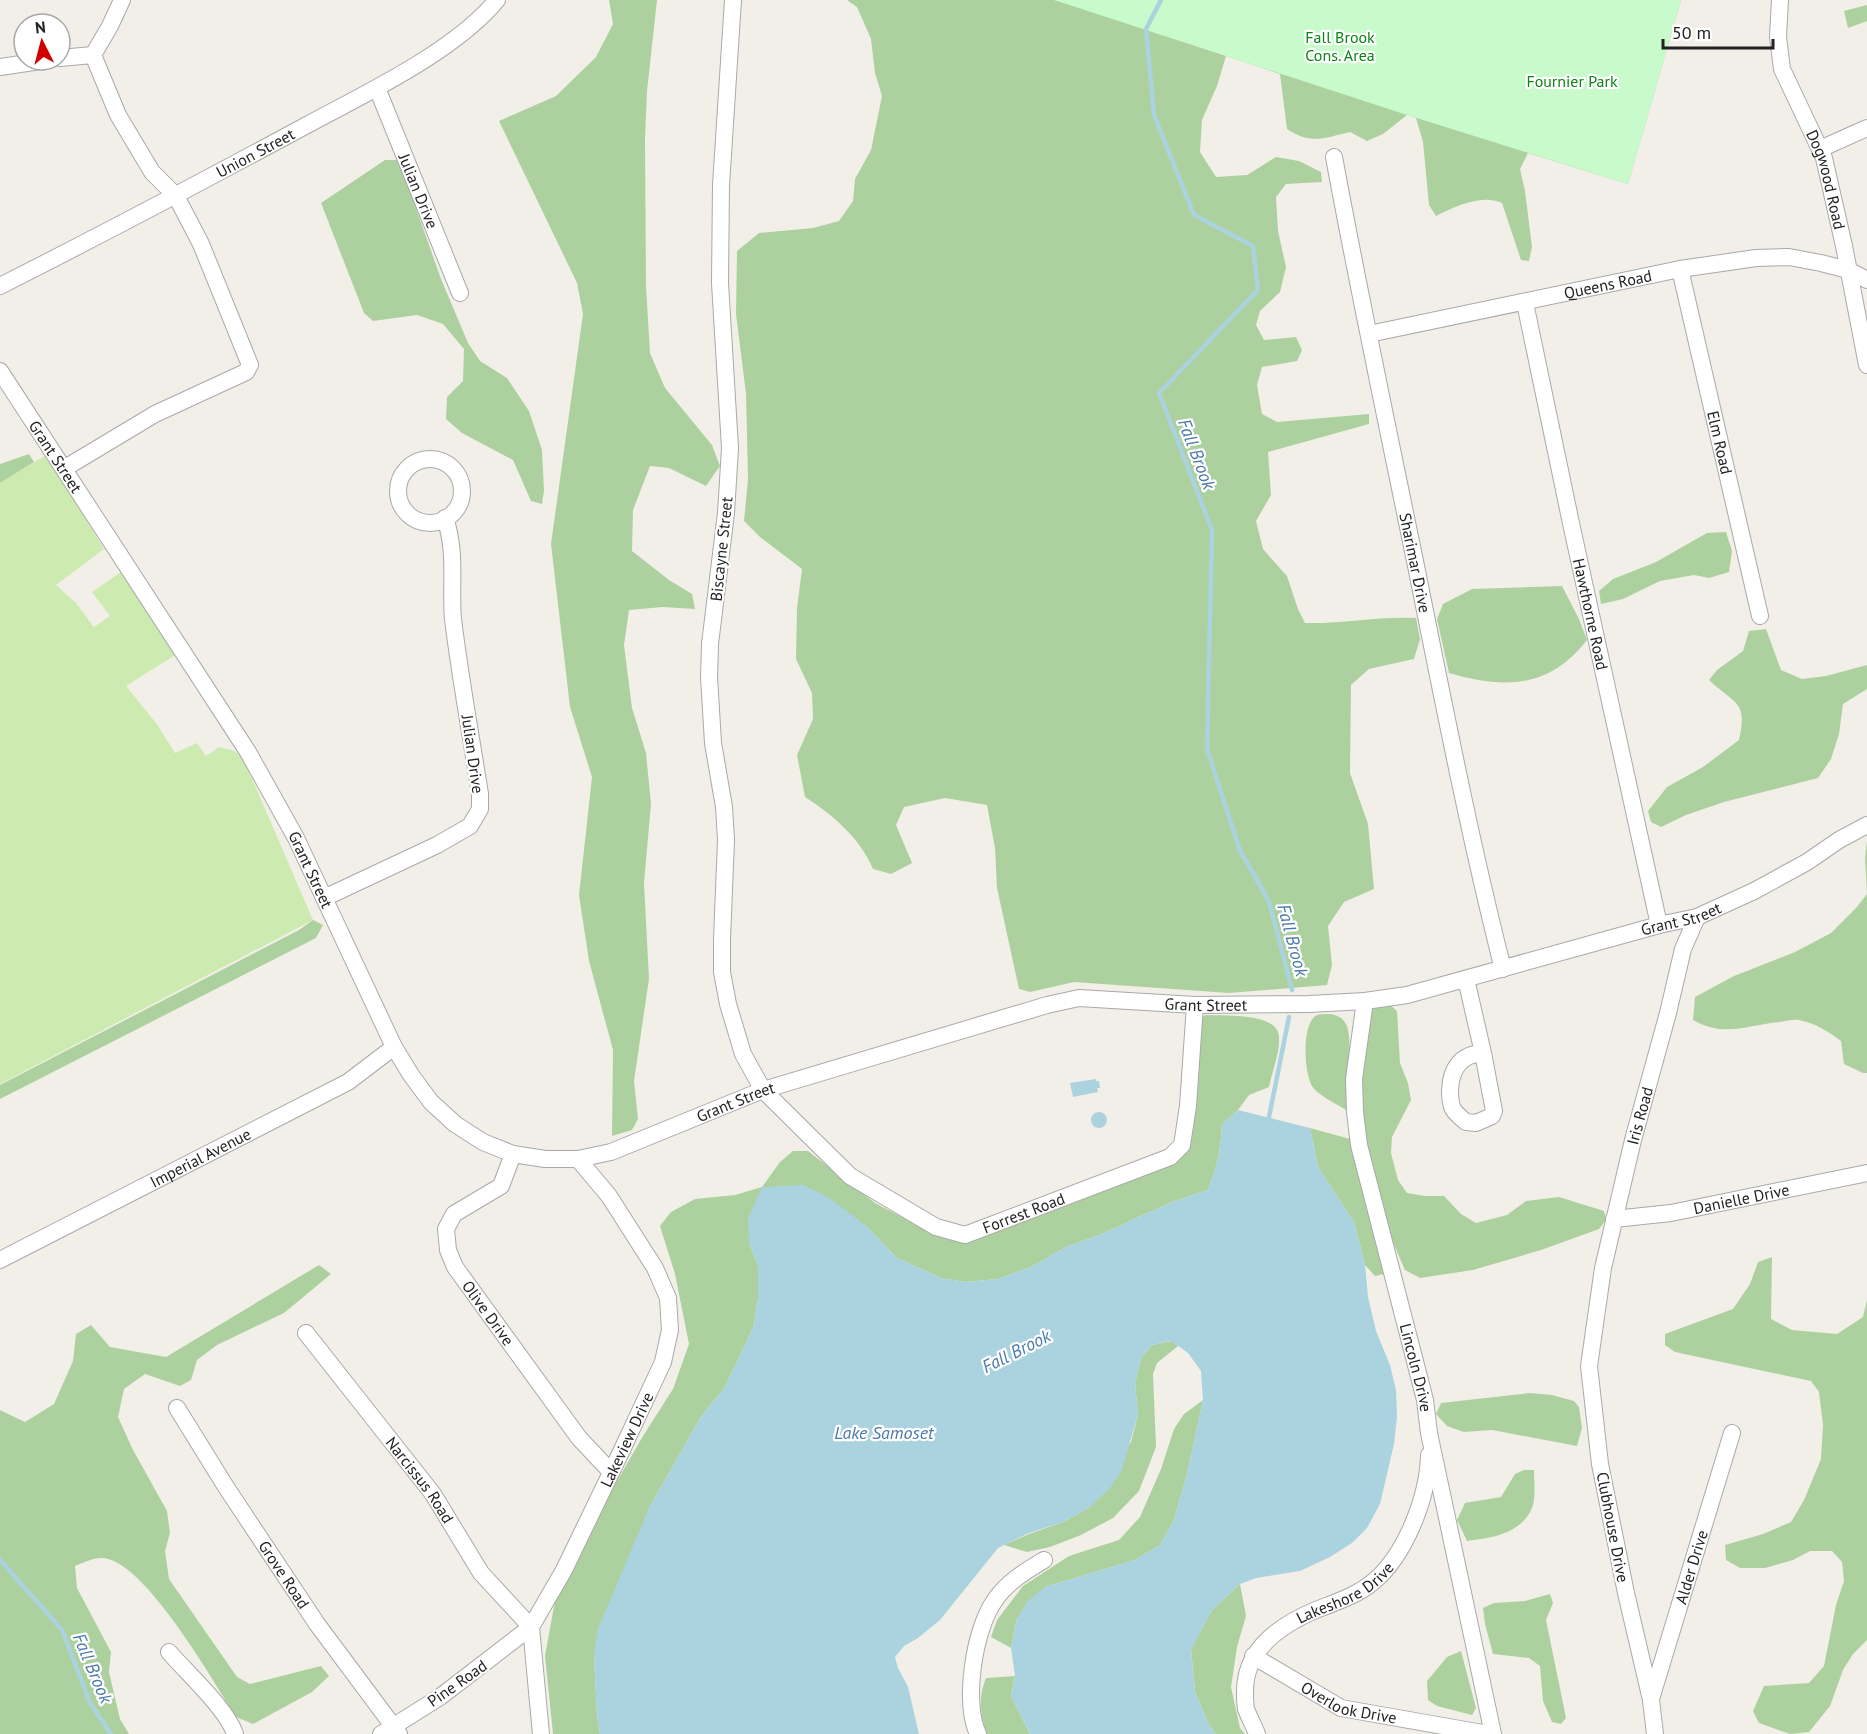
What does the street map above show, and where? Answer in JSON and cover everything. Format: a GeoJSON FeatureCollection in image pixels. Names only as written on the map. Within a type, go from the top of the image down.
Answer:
{"type":"FeatureCollection","features":[{"type":"Feature","properties":{"kind":"street"},"geometry":{"type":"LineString","coordinates":[[93,55],[122,0]]}},
{"type":"Feature","properties":{"kind":"street","name":"Union Street"},"geometry":{"type":"LineString","coordinates":[[0,286],[176,196],[377,88],[443,48],[496,0]]}},
{"type":"Feature","properties":{"kind":"street","name":"Biscayne Street"},"geometry":{"type":"LineString","coordinates":[[733,0],[721,184],[720,283],[730,447],[726,513],[710,644],[709,677],[713,743],[724,807],[726,840],[722,972],[728,1005],[742,1054],[763,1090]]}},
{"type":"Feature","properties":{"kind":"street","name":"Dogwood Road"},"geometry":{"type":"LineString","coordinates":[[1780,0],[1778,37],[1782,69],[1824,158],[1867,365]]}},
{"type":"Feature","properties":{"kind":"street"},"geometry":{"type":"LineString","coordinates":[[72,57],[93,55]]}},
{"type":"Feature","properties":{"kind":"street"},"geometry":{"type":"LineString","coordinates":[[65,468],[154,414],[249,369],[250,362],[201,244],[176,196],[152,172],[118,115],[93,55]]}},
{"type":"Feature","properties":{"kind":"street","name":"Julian Drive"},"geometry":{"type":"LineString","coordinates":[[377,88],[460,293]]}},
{"type":"Feature","properties":{"kind":"street"},"geometry":{"type":"LineString","coordinates":[[1820,149],[1867,128]]}},
{"type":"Feature","properties":{"kind":"street","name":"Sharimar Drive"},"geometry":{"type":"LineString","coordinates":[[1334,157],[1466,813],[1503,969]]}},
{"type":"Feature","properties":{"kind":"street","name":"Queens Road"},"geometry":{"type":"LineString","coordinates":[[1369,334],[1680,269],[1756,258],[1789,257],[1848,270],[1867,280]]}},
{"type":"Feature","properties":{"kind":"street","name":"Elm Road"},"geometry":{"type":"LineString","coordinates":[[1680,269],[1760,616]]}},
{"type":"Feature","properties":{"kind":"street","name":"Hawthorne Road"},"geometry":{"type":"LineString","coordinates":[[1525,303],[1659,925]]}},
{"type":"Feature","properties":{"kind":"street","name":"Grant Street"},"geometry":{"type":"LineString","coordinates":[[0,371],[248,752],[296,838],[394,1047],[411,1075],[431,1102],[455,1124],[483,1142],[513,1154],[545,1159],[578,1158],[610,1152],[763,1090],[952,1032],[1079,998],[1195,1005],[1365,1001],[1407,995],[1659,925],[1697,917],[1808,862],[1839,840],[1867,825]]}},
{"type":"Feature","properties":{"kind":"street","name":"Julian Drive"},"geometry":{"type":"LineString","coordinates":[[324,898],[437,845],[470,826],[480,808],[480,794],[454,623],[451,581],[454,562],[451,535],[445,518]]}},
{"type":"Feature","properties":{"kind":"street","name":"Iris Road"},"geometry":{"type":"LineString","coordinates":[[1596,1318],[1603,1268],[1633,1140],[1683,949],[1697,917]]}},
{"type":"Feature","properties":{"kind":"street"},"geometry":{"type":"LineString","coordinates":[[1466,979],[1483,1053]]}},
{"type":"Feature","properties":{"kind":"street","name":"Lincoln Drive"},"geometry":{"type":"LineString","coordinates":[[1365,1001],[1354,1079],[1359,1145],[1425,1400],[1429,1433],[1493,1734]]}},
{"type":"Feature","properties":{"kind":"street","name":"Forrest Road"},"geometry":{"type":"LineString","coordinates":[[763,1090],[850,1176],[936,1227],[965,1235],[1170,1157],[1182,1145],[1188,1106],[1195,1005]]}},
{"type":"Feature","properties":{"kind":"street","name":"Imperial Avenue"},"geometry":{"type":"LineString","coordinates":[[0,1260],[348,1082],[394,1047]]}},
{"type":"Feature","properties":{"kind":"street","name":"Olive Drive"},"geometry":{"type":"LineString","coordinates":[[513,1154],[501,1185],[454,1214],[446,1229],[448,1250],[455,1267],[579,1438],[611,1472]]}},
{"type":"Feature","properties":{"kind":"street","name":"Lakeview Drive"},"geometry":{"type":"LineString","coordinates":[[531,1627],[564,1570],[663,1362],[670,1330],[668,1298],[655,1268],[609,1196],[578,1158]]}},
{"type":"Feature","properties":{"kind":"street","name":"Danielle Drive"},"geometry":{"type":"LineString","coordinates":[[1614,1219],[1671,1214],[1867,1173]]}},
{"type":"Feature","properties":{"kind":"street","name":"Clubhouse Drive"},"geometry":{"type":"LineString","coordinates":[[1596,1318],[1589,1366],[1595,1431],[1655,1734]]}},
{"type":"Feature","properties":{"kind":"street","name":"Narcissus Road"},"geometry":{"type":"LineString","coordinates":[[306,1333],[433,1494],[481,1573],[531,1627]]}},
{"type":"Feature","properties":{"kind":"street","name":"Grove Road"},"geometry":{"type":"LineString","coordinates":[[177,1408],[317,1624],[392,1731]]}},
{"type":"Feature","properties":{"kind":"street","name":"Lakeshore Drive"},"geometry":{"type":"LineString","coordinates":[[1257,1734],[1246,1708],[1245,1675],[1253,1656],[1285,1626],[1345,1599],[1373,1581],[1395,1558],[1410,1528],[1421,1497],[1428,1465],[1429,1433]]}},
{"type":"Feature","properties":{"kind":"street","name":"Alder Drive"},"geometry":{"type":"LineString","coordinates":[[1650,1700],[1732,1433]]}},
{"type":"Feature","properties":{"kind":"street"},"geometry":{"type":"LineString","coordinates":[[978,1734],[970,1696],[981,1631],[994,1601],[1017,1577],[1044,1560]]}},
{"type":"Feature","properties":{"kind":"street"},"geometry":{"type":"LineString","coordinates":[[531,1627],[541,1734]]}},
{"type":"Feature","properties":{"kind":"street","name":"Pine Road"},"geometry":{"type":"LineString","coordinates":[[392,1731],[531,1627]]}},
{"type":"Feature","properties":{"kind":"street"},"geometry":{"type":"LineString","coordinates":[[169,1652],[213,1701],[232,1725],[235,1734]]}},
{"type":"Feature","properties":{"kind":"street","name":"Overlook Drive"},"geometry":{"type":"LineString","coordinates":[[1253,1656],[1341,1708],[1488,1734]]}},
{"type":"Feature","properties":{"kind":"green space"},"geometry":{"type":"Polygon","coordinates":[[[609,0],[657,0],[647,91],[645,139],[646,286],[650,353],[665,388],[712,445],[720,466],[706,486],[669,468],[650,466],[633,510],[632,551],[669,580],[692,594],[695,609],[663,607],[629,610],[624,645],[632,708],[646,753],[651,804],[644,883],[649,979],[634,1081],[638,1119],[632,1130],[612,1136],[613,1050],[589,961],[579,895],[592,777],[570,707],[551,544],[583,314],[577,283],[499,121],[556,96],[596,57],[613,24],[609,0]]]}},
{"type":"Feature","properties":{"kind":"green space","name":"Fall Brook Cons. Area"},"geometry":{"type":"Polygon","coordinates":[[[847,0],[1681,0],[1628,184],[1528,153],[1520,169],[1532,247],[1529,261],[1521,260],[1502,203],[1478,201],[1460,205],[1436,216],[1429,205],[1423,142],[1416,118],[1407,115],[1383,134],[1367,141],[1350,132],[1318,139],[1303,137],[1287,129],[1280,74],[1226,56],[1217,86],[1202,120],[1200,152],[1216,177],[1247,175],[1276,157],[1299,161],[1321,172],[1322,182],[1286,184],[1276,197],[1278,231],[1286,267],[1280,292],[1260,311],[1256,325],[1264,340],[1296,337],[1302,350],[1297,361],[1262,367],[1257,385],[1262,414],[1277,422],[1369,414],[1369,424],[1268,452],[1271,495],[1256,521],[1263,549],[1287,576],[1305,623],[1416,618],[1420,639],[1414,659],[1369,669],[1351,685],[1350,773],[1368,824],[1374,889],[1344,902],[1328,926],[1332,965],[1327,985],[1229,993],[1074,982],[1030,992],[1019,989],[997,888],[995,848],[987,805],[945,798],[904,807],[896,825],[912,863],[891,874],[873,869],[861,847],[845,828],[805,797],[797,755],[813,719],[812,693],[796,659],[797,608],[802,569],[760,537],[744,521],[748,479],[746,394],[736,314],[737,251],[759,233],[813,228],[839,221],[853,201],[855,179],[871,150],[882,96],[875,73],[871,39],[857,7],[847,0]]]}},
{"type":"Feature","properties":{"kind":"green space","name":"Fournier Park"},"geometry":{"type":"Polygon","coordinates":[[[1054,0],[1681,0],[1628,184],[1054,0]]]}},
{"type":"Feature","properties":{"kind":"green space"},"geometry":{"type":"Polygon","coordinates":[[[1867,5],[1867,21],[1848,28],[1844,11],[1867,5]]]}},
{"type":"Feature","properties":{"kind":"green space"},"geometry":{"type":"Polygon","coordinates":[[[385,160],[399,160],[441,279],[468,343],[480,361],[507,378],[529,411],[542,450],[544,491],[542,504],[531,501],[513,460],[462,433],[446,419],[447,397],[463,381],[464,349],[443,324],[417,315],[373,321],[364,313],[321,203],[385,160]]]}},
{"type":"Feature","properties":{"kind":"green space"},"geometry":{"type":"Polygon","coordinates":[[[29,454],[34,462],[0,483],[0,464],[29,454]]]}},
{"type":"Feature","properties":{"kind":"green space"},"geometry":{"type":"Polygon","coordinates":[[[46,455],[104,549],[56,585],[76,603],[94,627],[110,616],[92,592],[121,572],[177,654],[126,686],[156,723],[175,753],[197,743],[206,756],[219,747],[235,751],[244,760],[313,920],[0,1084],[0,483],[46,455]]]}},
{"type":"Feature","properties":{"kind":"green space"},"geometry":{"type":"Polygon","coordinates":[[[1726,532],[1732,551],[1729,572],[1709,578],[1694,575],[1660,581],[1623,599],[1601,604],[1599,591],[1613,579],[1656,562],[1707,533],[1726,532]]]}},
{"type":"Feature","properties":{"kind":"green space"},"geometry":{"type":"Polygon","coordinates":[[[1562,586],[1587,640],[1557,668],[1541,676],[1507,683],[1449,673],[1437,619],[1443,604],[1472,589],[1562,586]]]}},
{"type":"Feature","properties":{"kind":"green space"},"geometry":{"type":"Polygon","coordinates":[[[1766,629],[1781,670],[1802,679],[1826,676],[1867,665],[1867,689],[1843,704],[1839,734],[1831,759],[1818,778],[1724,802],[1686,815],[1661,827],[1651,822],[1648,811],[1667,787],[1703,767],[1739,740],[1742,717],[1737,704],[1709,680],[1717,670],[1743,651],[1749,631],[1766,629]]]}},
{"type":"Feature","properties":{"kind":"green space"},"geometry":{"type":"Polygon","coordinates":[[[1867,841],[1867,894],[1865,858],[1867,841]]]}},
{"type":"Feature","properties":{"kind":"green space"},"geometry":{"type":"Polygon","coordinates":[[[1867,894],[1867,1073],[1844,1064],[1841,1041],[1822,1028],[1805,1021],[1792,1020],[1726,1029],[1715,1028],[1693,1020],[1695,997],[1734,976],[1795,952],[1831,933],[1867,894]]]}},
{"type":"Feature","properties":{"kind":"green space"},"geometry":{"type":"Polygon","coordinates":[[[313,920],[323,925],[316,938],[0,1099],[0,1085],[299,930],[313,920]]]}},
{"type":"Feature","properties":{"kind":"green space"},"geometry":{"type":"Polygon","coordinates":[[[1389,1004],[1397,1011],[1400,1063],[1408,1083],[1411,1100],[1392,1137],[1391,1153],[1398,1180],[1407,1193],[1444,1196],[1461,1214],[1476,1223],[1507,1215],[1526,1201],[1559,1197],[1604,1211],[1606,1220],[1599,1229],[1541,1250],[1473,1270],[1420,1278],[1405,1270],[1392,1240],[1365,1146],[1360,1109],[1362,1074],[1372,1007],[1389,1004]]]}},
{"type":"Feature","properties":{"kind":"green space"},"geometry":{"type":"Polygon","coordinates":[[[1331,1014],[1343,1020],[1348,1031],[1350,1053],[1346,1110],[1314,1089],[1307,1071],[1308,1028],[1317,1015],[1331,1014]]]}},
{"type":"Feature","properties":{"kind":"green space"},"geometry":{"type":"Polygon","coordinates":[[[1205,1015],[1260,1019],[1270,1023],[1276,1029],[1279,1037],[1269,1087],[1249,1095],[1238,1110],[1222,1124],[1218,1158],[1208,1190],[1172,1202],[1097,1236],[1068,1246],[1031,1267],[998,1279],[965,1282],[941,1278],[897,1258],[865,1225],[749,1242],[758,1266],[758,1299],[753,1328],[724,1389],[702,1415],[649,1508],[594,1655],[600,1734],[553,1734],[545,1656],[555,1601],[606,1500],[673,1389],[689,1344],[675,1274],[660,1226],[671,1212],[695,1199],[735,1195],[762,1187],[780,1162],[793,1151],[808,1151],[875,1203],[932,1233],[959,1240],[1179,1160],[1201,1019],[1205,1015]]]}},
{"type":"Feature","properties":{"kind":"green space"},"geometry":{"type":"Polygon","coordinates":[[[1310,1128],[1350,1139],[1384,1274],[1375,1276],[1365,1265],[1354,1222],[1318,1167],[1310,1128]]]}},
{"type":"Feature","properties":{"kind":"green space"},"geometry":{"type":"Polygon","coordinates":[[[1772,1257],[1771,1319],[1792,1330],[1837,1334],[1863,1317],[1867,1300],[1867,1640],[1853,1654],[1843,1670],[1830,1706],[1809,1732],[1790,1734],[1759,1723],[1753,1711],[1764,1686],[1809,1683],[1824,1666],[1836,1605],[1844,1581],[1842,1562],[1832,1551],[1810,1551],[1793,1560],[1765,1568],[1740,1568],[1726,1560],[1725,1545],[1763,1534],[1791,1522],[1804,1500],[1821,1459],[1823,1425],[1819,1392],[1811,1381],[1675,1352],[1665,1345],[1665,1334],[1733,1309],[1750,1284],[1758,1262],[1772,1257]]]}},
{"type":"Feature","properties":{"kind":"green space"},"geometry":{"type":"Polygon","coordinates":[[[319,1265],[331,1274],[284,1313],[217,1345],[197,1360],[191,1380],[180,1386],[145,1374],[124,1389],[118,1417],[132,1448],[167,1511],[170,1533],[165,1551],[169,1579],[237,1677],[250,1684],[321,1666],[329,1676],[312,1692],[253,1724],[236,1717],[195,1651],[156,1599],[137,1578],[118,1563],[98,1558],[75,1566],[77,1588],[111,1652],[109,1672],[120,1719],[129,1734],[0,1734],[0,1410],[25,1422],[54,1404],[73,1361],[76,1334],[91,1325],[110,1347],[166,1357],[319,1265]]]}},
{"type":"Feature","properties":{"kind":"green space"},"geometry":{"type":"Polygon","coordinates":[[[1172,1341],[1178,1346],[1157,1363],[1153,1374],[1156,1447],[1139,1491],[1113,1518],[1081,1535],[1050,1547],[1027,1552],[1004,1545],[1063,1522],[1090,1507],[1131,1442],[1138,1415],[1135,1383],[1141,1358],[1152,1345],[1172,1341]]]}},
{"type":"Feature","properties":{"kind":"green space"},"geometry":{"type":"Polygon","coordinates":[[[1530,1393],[1552,1395],[1574,1401],[1579,1407],[1582,1428],[1577,1446],[1492,1430],[1464,1432],[1447,1426],[1436,1414],[1441,1403],[1530,1393]]]}},
{"type":"Feature","properties":{"kind":"green space"},"geometry":{"type":"Polygon","coordinates":[[[1203,1400],[1187,1474],[1174,1520],[1160,1545],[1135,1560],[1045,1587],[1017,1618],[1011,1648],[991,1637],[997,1620],[1023,1586],[1069,1556],[1119,1540],[1140,1517],[1161,1469],[1174,1429],[1184,1414],[1203,1400]]]}},
{"type":"Feature","properties":{"kind":"green space"},"geometry":{"type":"Polygon","coordinates":[[[1524,1470],[1534,1470],[1534,1500],[1527,1517],[1521,1524],[1504,1533],[1467,1541],[1457,1520],[1465,1503],[1501,1497],[1515,1474],[1524,1470]]]}},
{"type":"Feature","properties":{"kind":"green space"},"geometry":{"type":"Polygon","coordinates":[[[1240,1584],[1246,1616],[1237,1647],[1231,1687],[1240,1728],[1245,1734],[1216,1734],[1209,1725],[1195,1692],[1191,1649],[1212,1610],[1240,1584]]]}},
{"type":"Feature","properties":{"kind":"green space"},"geometry":{"type":"Polygon","coordinates":[[[1550,1594],[1553,1603],[1546,1620],[1566,1718],[1561,1724],[1552,1722],[1543,1701],[1540,1666],[1529,1658],[1493,1654],[1483,1608],[1494,1603],[1525,1601],[1550,1594]]]}},
{"type":"Feature","properties":{"kind":"green space"},"geometry":{"type":"Polygon","coordinates":[[[1461,1651],[1476,1708],[1472,1715],[1437,1706],[1428,1700],[1427,1681],[1447,1657],[1461,1651]]]}},
{"type":"Feature","properties":{"kind":"green space"},"geometry":{"type":"Polygon","coordinates":[[[1015,1676],[1011,1696],[1030,1734],[987,1734],[981,1706],[986,1678],[1015,1676]]]}},
{"type":"Feature","properties":{"kind":"water"},"geometry":{"type":"Polygon","coordinates":[[[1096,1079],[1099,1081],[1098,1092],[1073,1097],[1070,1083],[1096,1079]]]}},
{"type":"Feature","properties":{"kind":"water","name":"Lake Samoset"},"geometry":{"type":"Polygon","coordinates":[[[1238,1110],[1310,1128],[1318,1167],[1354,1222],[1365,1265],[1368,1297],[1376,1331],[1390,1365],[1396,1390],[1397,1417],[1394,1444],[1380,1504],[1367,1528],[1352,1543],[1330,1557],[1300,1571],[1256,1578],[1240,1584],[1212,1610],[1191,1650],[1195,1692],[1209,1725],[1216,1734],[1030,1734],[1011,1696],[1015,1676],[1011,1648],[1017,1618],[1028,1601],[1045,1587],[1135,1560],[1160,1545],[1174,1520],[1187,1474],[1203,1400],[1201,1371],[1188,1353],[1171,1341],[1152,1345],[1141,1358],[1135,1383],[1138,1415],[1121,1472],[1110,1488],[1090,1507],[1063,1522],[1029,1533],[998,1548],[940,1620],[904,1646],[895,1657],[908,1687],[919,1734],[600,1734],[594,1654],[598,1629],[649,1508],[702,1415],[724,1389],[753,1328],[758,1299],[758,1266],[749,1242],[748,1218],[762,1187],[803,1185],[828,1197],[865,1225],[897,1258],[941,1278],[965,1282],[998,1279],[1031,1267],[1068,1246],[1097,1236],[1172,1202],[1208,1190],[1218,1158],[1222,1124],[1238,1110]]]}},
{"type":"Feature","properties":{"kind":"water"},"geometry":{"type":"Polygon","coordinates":[[[1096,1112],[1102,1112],[1107,1120],[1105,1126],[1096,1128],[1091,1123],[1091,1117],[1096,1112]]]}},
{"type":"Feature","properties":{"kind":"waterway","name":"Fall Brook"},"geometry":{"type":"LineString","coordinates":[[1161,0],[1146,29],[1154,115],[1194,215],[1253,246],[1258,290],[1159,393],[1212,530],[1207,749],[1240,851],[1269,901],[1292,990]]}},
{"type":"Feature","properties":{"kind":"waterway","name":"Fall Brook"},"geometry":{"type":"LineString","coordinates":[[1268,1122],[1289,1017]]}},
{"type":"Feature","properties":{"kind":"waterway","name":"Fall Brook"},"geometry":{"type":"LineString","coordinates":[[0,1560],[62,1630],[90,1703],[111,1734]]}}]}
